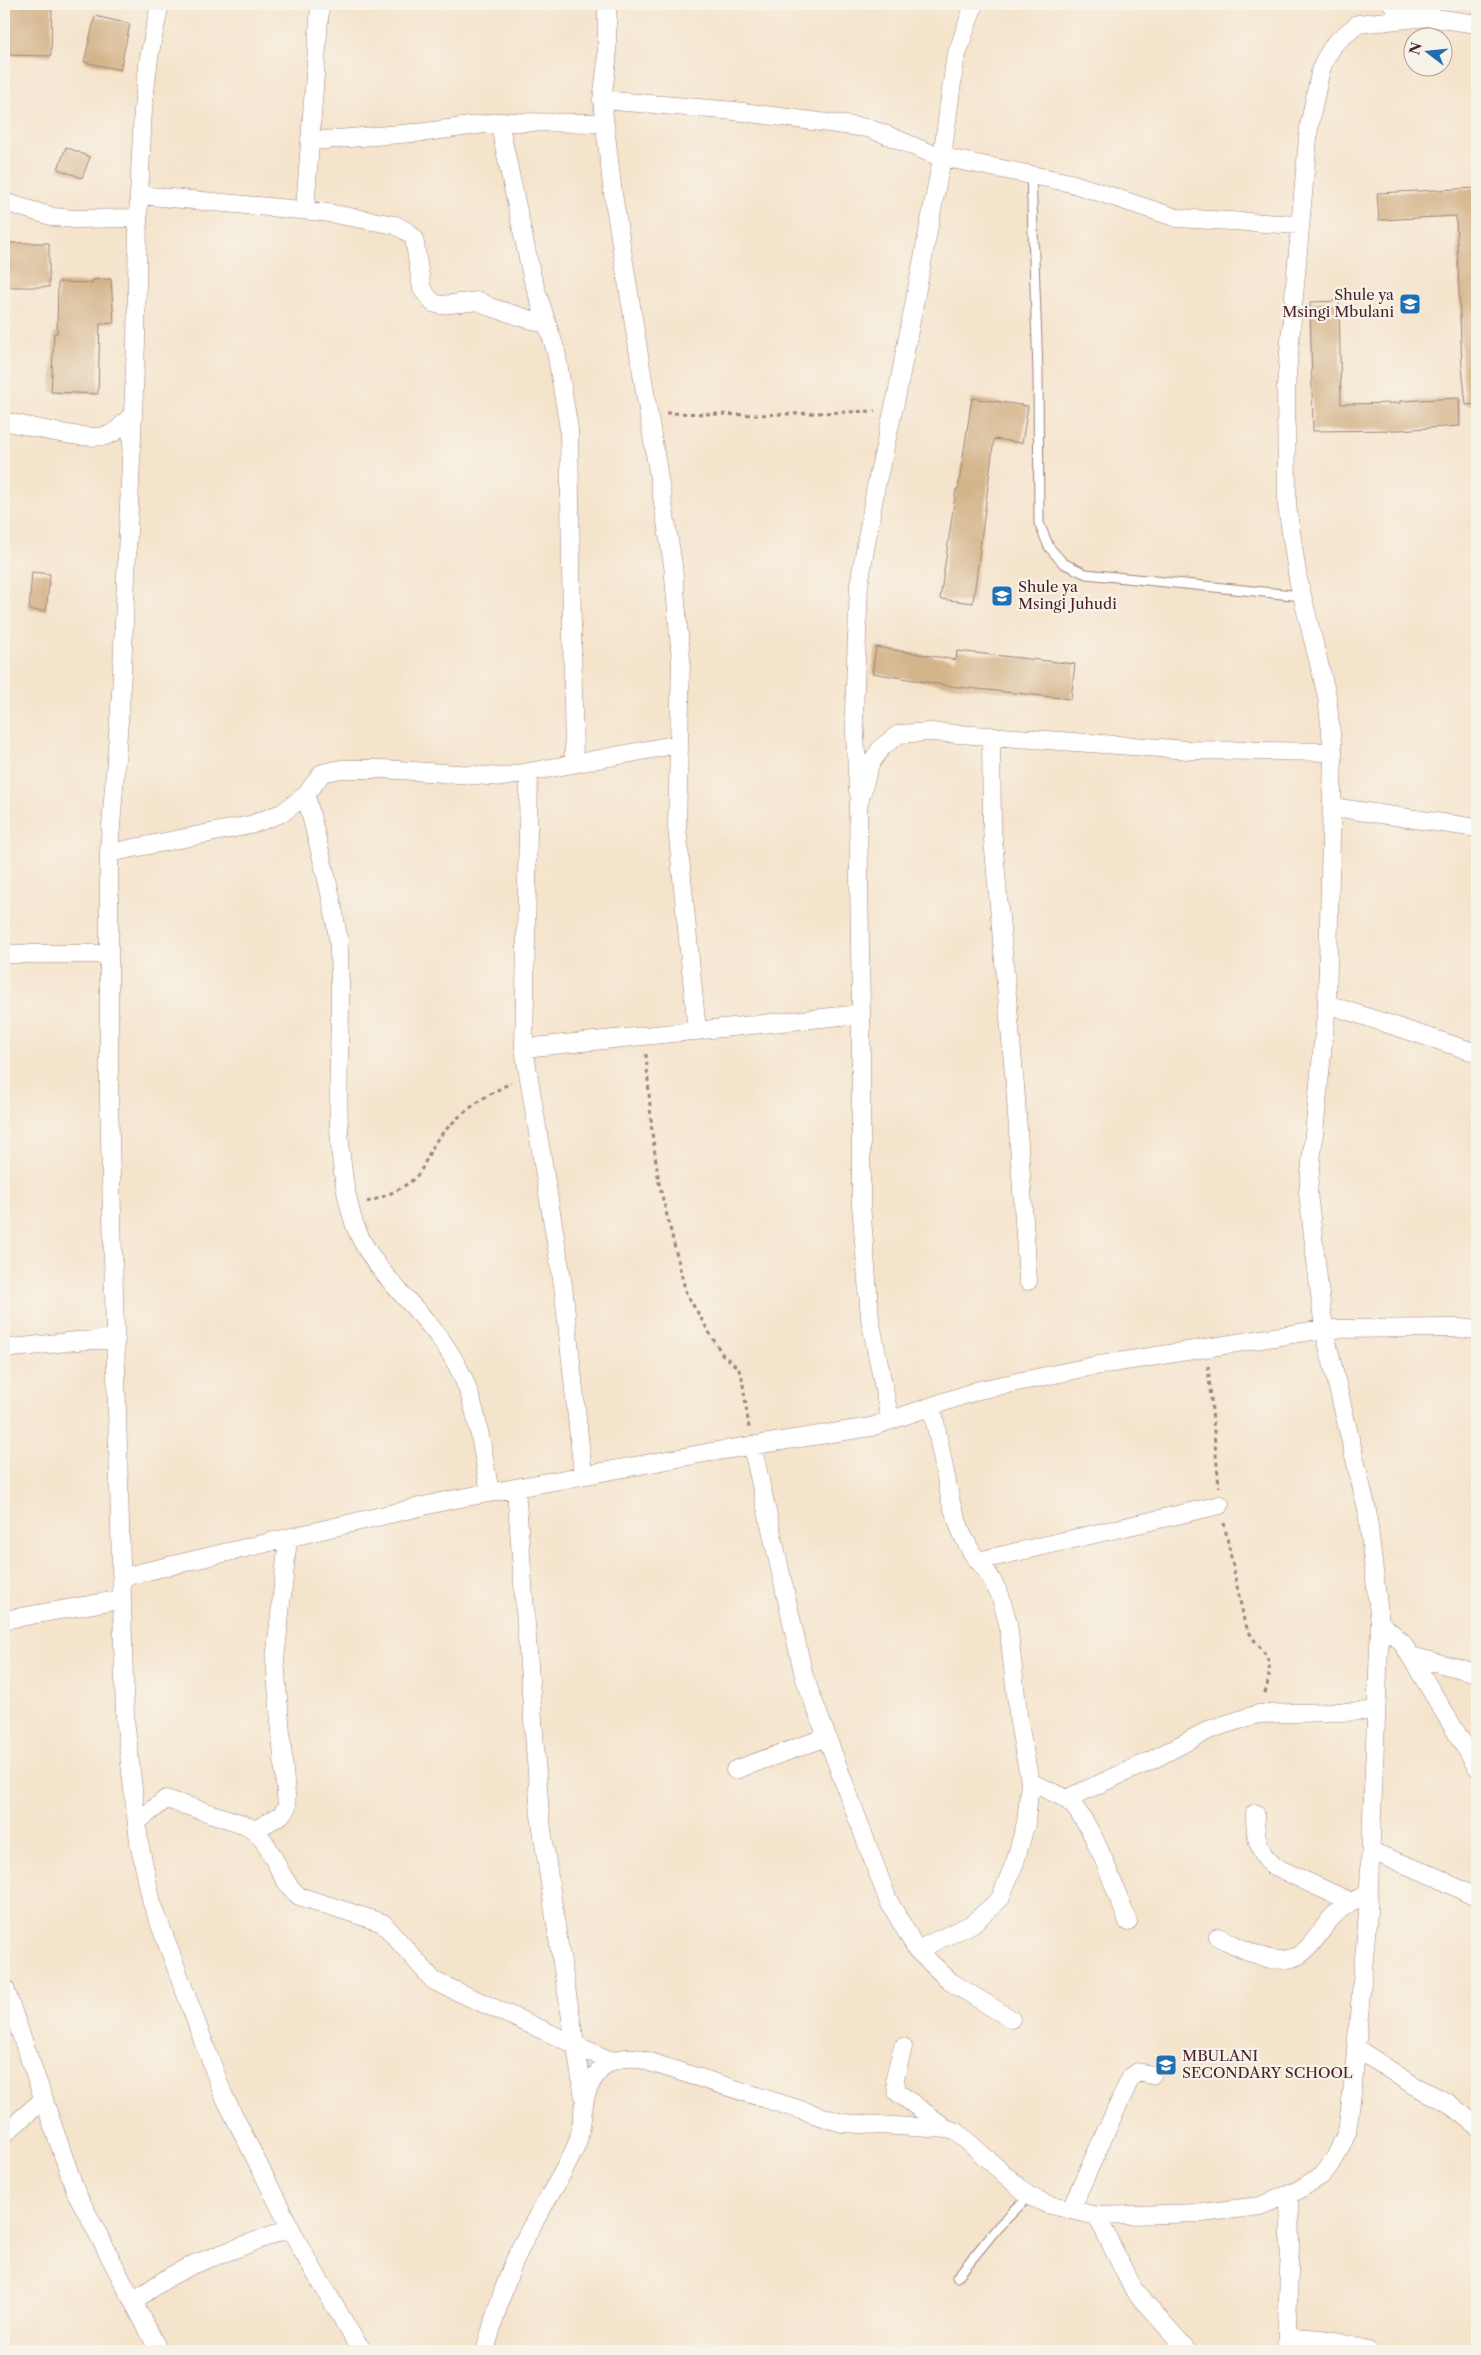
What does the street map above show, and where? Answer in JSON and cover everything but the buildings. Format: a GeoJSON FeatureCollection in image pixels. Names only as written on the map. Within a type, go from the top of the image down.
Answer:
{"type":"FeatureCollection","features":[{"type":"Feature","properties":{"kind":"street"},"geometry":{"type":"LineString","coordinates":[[160,4],[149,57],[143,109],[138,218],[136,343],[121,694],[109,853],[109,1100],[125,1719],[137,1822],[152,1902],[223,2094],[290,2228],[356,2342],[364,2351]]}},
{"type":"Feature","properties":{"kind":"street"},"geometry":{"type":"LineString","coordinates":[[305,210],[320,6],[318,4]]}},
{"type":"Feature","properties":{"kind":"street"},"geometry":{"type":"LineString","coordinates":[[607,4],[607,62],[602,100],[604,123],[613,194],[673,565],[681,660],[677,827],[696,1031]]}},
{"type":"Feature","properties":{"kind":"street"},"geometry":{"type":"LineString","coordinates":[[890,1420],[870,1318],[861,1204],[861,1014],[858,806],[854,712],[859,585],[876,486],[942,158],[955,60],[974,4]]}},
{"type":"Feature","properties":{"kind":"street"},"geometry":{"type":"LineString","coordinates":[[1392,4],[1428,16],[1477,24]]}},
{"type":"Feature","properties":{"kind":"street"},"geometry":{"type":"LineString","coordinates":[[903,2047],[895,2078],[897,2092],[948,2130],[964,2137],[1029,2196],[1046,2204],[1097,2216],[1202,2214],[1260,2206],[1289,2194],[1322,2175],[1335,2158],[1347,2132],[1369,1894],[1380,1623],[1368,1510],[1324,1329],[1308,1193],[1327,1004],[1333,752],[1327,696],[1302,596],[1287,506],[1286,386],[1299,225],[1311,118],[1320,73],[1325,59],[1335,43],[1358,24],[1428,16]]}},
{"type":"Feature","properties":{"kind":"street"},"geometry":{"type":"LineString","coordinates":[[602,100],[735,112],[867,128],[942,158],[1071,183],[1177,218],[1299,225]]}},
{"type":"Feature","properties":{"kind":"street"},"geometry":{"type":"LineString","coordinates":[[311,141],[426,132],[499,122],[604,123]]}},
{"type":"Feature","properties":{"kind":"street"},"geometry":{"type":"LineString","coordinates":[[499,122],[532,277],[556,351],[569,429],[574,764]]}},
{"type":"Feature","properties":{"kind":"street"},"geometry":{"type":"LineString","coordinates":[[139,195],[305,210],[395,225],[406,230],[414,238],[422,289],[432,303],[441,305],[479,301],[490,307],[548,325]]}},
{"type":"Feature","properties":{"kind":"street"},"geometry":{"type":"LineString","coordinates":[[4,202],[54,216],[74,219],[138,218]]}},
{"type":"Feature","properties":{"kind":"street"},"geometry":{"type":"LineString","coordinates":[[4,421],[90,437],[108,436],[118,430],[132,415]]}},
{"type":"Feature","properties":{"kind":"street"},"geometry":{"type":"LineString","coordinates":[[858,806],[870,764],[882,747],[899,734],[930,732],[1189,750],[1333,752]]}},
{"type":"Feature","properties":{"kind":"street"},"geometry":{"type":"LineString","coordinates":[[990,736],[992,828],[1010,1028],[1028,1281]]}},
{"type":"Feature","properties":{"kind":"street"},"geometry":{"type":"LineString","coordinates":[[109,853],[250,824],[282,813],[306,795],[322,773],[341,769],[383,769],[503,777],[679,744]]}},
{"type":"Feature","properties":{"kind":"street"},"geometry":{"type":"LineString","coordinates":[[529,772],[524,1048],[562,1285],[583,1476]]}},
{"type":"Feature","properties":{"kind":"street"},"geometry":{"type":"LineString","coordinates":[[306,795],[338,939],[341,1034],[339,1102],[342,1158],[350,1206],[364,1246],[379,1270],[432,1326],[463,1375],[476,1412],[490,1493]]}},
{"type":"Feature","properties":{"kind":"street"},"geometry":{"type":"LineString","coordinates":[[1332,807],[1477,828]]}},
{"type":"Feature","properties":{"kind":"street"},"geometry":{"type":"LineString","coordinates":[[4,954],[109,954]]}},
{"type":"Feature","properties":{"kind":"street"},"geometry":{"type":"LineString","coordinates":[[1327,1004],[1477,1053]]}},
{"type":"Feature","properties":{"kind":"street"},"geometry":{"type":"LineString","coordinates":[[524,1048],[861,1014]]}},
{"type":"Feature","properties":{"kind":"street"},"geometry":{"type":"LineString","coordinates":[[122,1577],[445,1501],[752,1445],[872,1427],[979,1390],[1094,1366],[1324,1329],[1458,1328],[1477,1330]]}},
{"type":"Feature","properties":{"kind":"street"},"geometry":{"type":"LineString","coordinates":[[4,1349],[76,1341],[116,1340]]}},
{"type":"Feature","properties":{"kind":"street"},"geometry":{"type":"LineString","coordinates":[[916,1950],[972,1924],[1000,1899],[1015,1862],[1026,1823],[1030,1782],[1019,1723],[1008,1623],[1000,1595],[962,1534],[951,1503],[932,1406]]}},
{"type":"Feature","properties":{"kind":"street"},"geometry":{"type":"LineString","coordinates":[[752,1445],[804,1676],[888,1900],[916,1950],[951,1982],[1012,2019]]}},
{"type":"Feature","properties":{"kind":"street"},"geometry":{"type":"LineString","coordinates":[[485,2351],[497,2311],[521,2247],[577,2144],[584,2098],[540,1815],[516,1488]]}},
{"type":"Feature","properties":{"kind":"street"},"geometry":{"type":"LineString","coordinates":[[978,1561],[1220,1505]]}},
{"type":"Feature","properties":{"kind":"street"},"geometry":{"type":"LineString","coordinates":[[255,1830],[281,1815],[287,1807],[275,1660],[288,1539]]}},
{"type":"Feature","properties":{"kind":"street"},"geometry":{"type":"LineString","coordinates":[[4,1620],[122,1600]]}},
{"type":"Feature","properties":{"kind":"street"},"geometry":{"type":"LineString","coordinates":[[1380,1623],[1402,1642],[1477,1767]]}},
{"type":"Feature","properties":{"kind":"street"},"geometry":{"type":"LineString","coordinates":[[1411,1656],[1477,1673]]}},
{"type":"Feature","properties":{"kind":"street"},"geometry":{"type":"LineString","coordinates":[[1066,1799],[1148,1762],[1211,1729],[1258,1714],[1376,1711]]}},
{"type":"Feature","properties":{"kind":"street"},"geometry":{"type":"LineString","coordinates":[[735,1770],[827,1737]]}},
{"type":"Feature","properties":{"kind":"street"},"geometry":{"type":"LineString","coordinates":[[1030,1782],[1066,1799],[1078,1811],[1092,1838],[1128,1922]]}},
{"type":"Feature","properties":{"kind":"street"},"geometry":{"type":"LineString","coordinates":[[137,1822],[166,1800],[246,1825],[255,1830],[262,1838],[290,1890],[299,1896],[383,1923],[434,1982],[611,2061]]}},
{"type":"Feature","properties":{"kind":"street"},"geometry":{"type":"LineString","coordinates":[[1254,1813],[1255,1836],[1263,1856],[1273,1866],[1351,1902]]}},
{"type":"Feature","properties":{"kind":"street"},"geometry":{"type":"LineString","coordinates":[[1371,1851],[1436,1877],[1477,1898]]}},
{"type":"Feature","properties":{"kind":"street"},"geometry":{"type":"LineString","coordinates":[[1218,1937],[1272,1959],[1290,1959],[1308,1950],[1332,1917],[1351,1902],[1369,1894]]}},
{"type":"Feature","properties":{"kind":"street"},"geometry":{"type":"LineString","coordinates":[[4,1986],[76,2192],[159,2351]]}},
{"type":"Feature","properties":{"kind":"street"},"geometry":{"type":"LineString","coordinates":[[1356,2048],[1413,2086],[1448,2103],[1477,2126]]}},
{"type":"Feature","properties":{"kind":"street"},"geometry":{"type":"LineString","coordinates":[[584,2098],[597,2074],[611,2061],[620,2057],[637,2058],[842,2124],[948,2130]]}},
{"type":"Feature","properties":{"kind":"street"},"geometry":{"type":"LineString","coordinates":[[1070,2210],[1131,2076],[1138,2072],[1152,2075]]}},
{"type":"Feature","properties":{"kind":"street"},"geometry":{"type":"LineString","coordinates":[[4,2134],[44,2099]]}},
{"type":"Feature","properties":{"kind":"street"},"geometry":{"type":"LineString","coordinates":[[1289,2194],[1286,2344],[1334,2340],[1354,2344],[1368,2351]]}},
{"type":"Feature","properties":{"kind":"street"},"geometry":{"type":"LineString","coordinates":[[1097,2216],[1132,2289],[1188,2351]]}},
{"type":"Feature","properties":{"kind":"street"},"geometry":{"type":"LineString","coordinates":[[133,2301],[169,2277],[192,2265],[290,2228]]}},
{"type":"Feature","properties":{"kind":"lane"},"geometry":{"type":"LineString","coordinates":[[1031,174],[1038,372],[1039,524],[1049,547],[1063,564],[1086,574],[1302,596]]}},
{"type":"Feature","properties":{"kind":"lane"},"geometry":{"type":"LineString","coordinates":[[958,2277],[998,2227],[1029,2196]]}},
{"type":"Feature","properties":{"kind":"path"},"geometry":{"type":"LineString","coordinates":[[648,412],[758,416],[832,411],[892,412]]}},
{"type":"Feature","properties":{"kind":"path"},"geometry":{"type":"LineString","coordinates":[[644,1036],[652,1132],[659,1183],[686,1293],[722,1354],[738,1368],[742,1378],[752,1445]]}},
{"type":"Feature","properties":{"kind":"path"},"geometry":{"type":"LineString","coordinates":[[350,1206],[379,1199],[410,1181],[419,1173],[440,1136],[474,1104],[494,1091],[528,1075]]}},
{"type":"Feature","properties":{"kind":"path"},"geometry":{"type":"LineString","coordinates":[[1206,1348],[1220,1505],[1244,1620],[1248,1631],[1264,1650],[1269,1661],[1267,1688],[1258,1714]]}},
{"type":"Feature","properties":{"kind":"place","name":"Shule ya Msingi Mbulani"},"geometry":{"type":"Point","coordinates":[1410,304]}},
{"type":"Feature","properties":{"kind":"place","name":"Shule ya Msingi Juhudi"},"geometry":{"type":"Point","coordinates":[1002,596]}},
{"type":"Feature","properties":{"kind":"place","name":"MBULANI SECONDARY SCHOOL"},"geometry":{"type":"Point","coordinates":[1166,2065]}}]}
